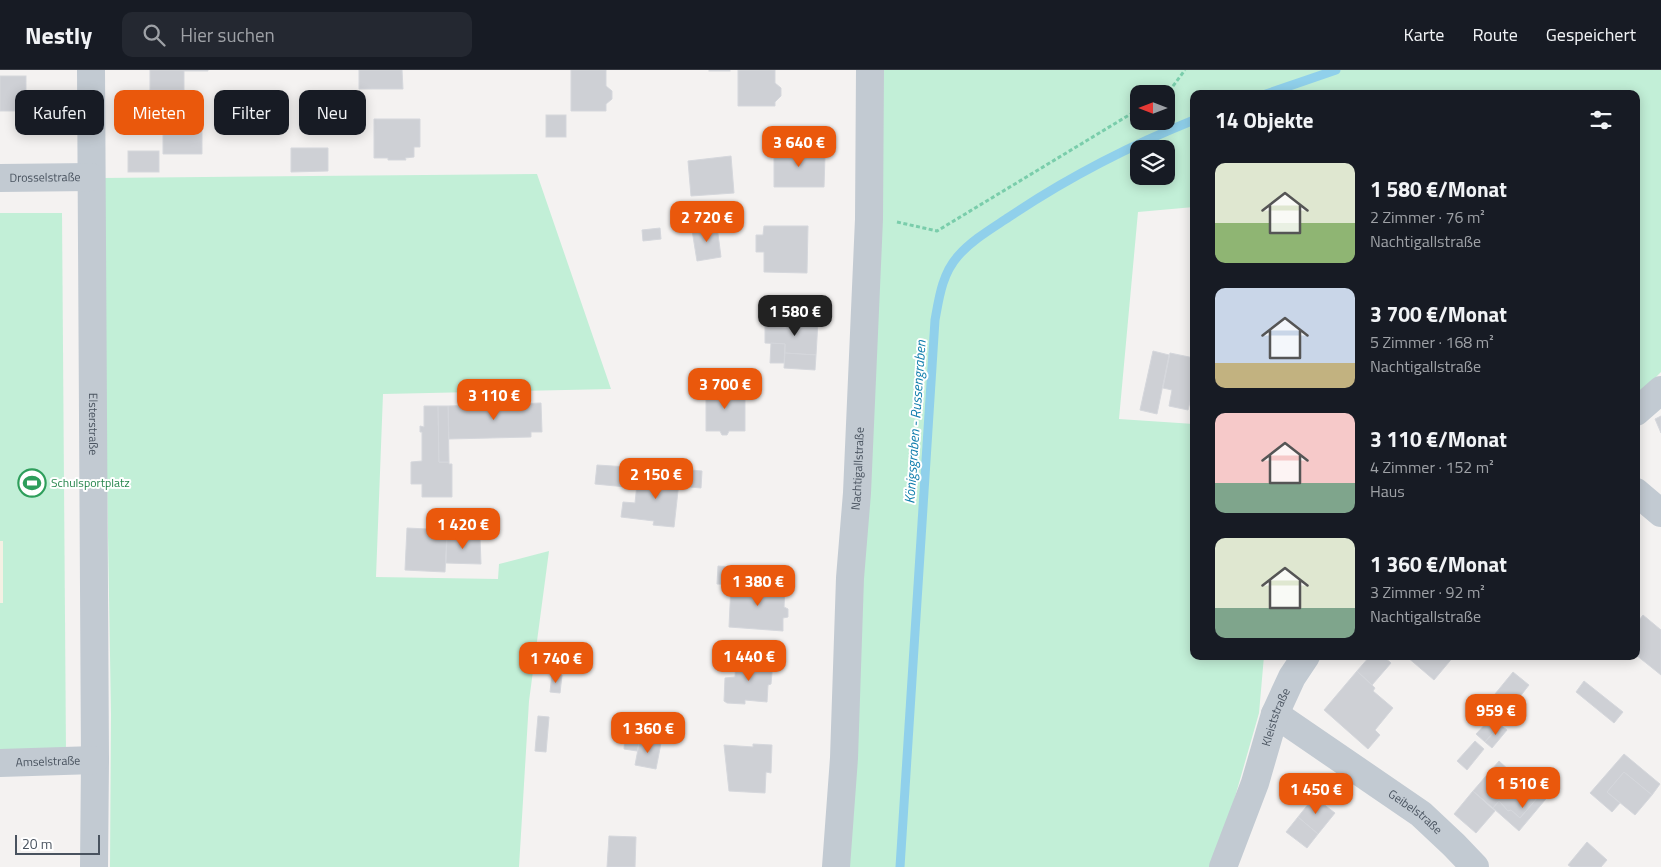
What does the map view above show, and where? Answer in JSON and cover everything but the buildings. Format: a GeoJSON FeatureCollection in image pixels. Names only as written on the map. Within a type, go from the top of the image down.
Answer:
{"type":"FeatureCollection","features":[{"type":"Feature","properties":{"kind":"street","name":"Elsterstraße"},"geometry":{"type":"LineString","coordinates":[[91,70],[94,867]]}},
{"type":"Feature","properties":{"kind":"street","name":"Nachtigallstraße"},"geometry":{"type":"LineString","coordinates":[[836,867],[844,758],[850,578],[857,493],[868,258],[870,70]]}},
{"type":"Feature","properties":{"kind":"street","name":"Drosselstraße"},"geometry":{"type":"LineString","coordinates":[[0,178],[91,177]]}},
{"type":"Feature","properties":{"kind":"street"},"geometry":{"type":"LineString","coordinates":[[1640,408],[1661,390]]}},
{"type":"Feature","properties":{"kind":"street"},"geometry":{"type":"LineString","coordinates":[[1640,495],[1661,513]]}},
{"type":"Feature","properties":{"kind":"street","name":"Kleiststraße"},"geometry":{"type":"LineString","coordinates":[[1224,867],[1254,783],[1275,714],[1292,677],[1303,660]]}},
{"type":"Feature","properties":{"kind":"street","name":"Geibelstraße"},"geometry":{"type":"LineString","coordinates":[[1275,714],[1421,814],[1454,844],[1475,867]]}},
{"type":"Feature","properties":{"kind":"street","name":"Amselstraße"},"geometry":{"type":"LineString","coordinates":[[0,763],[95,760]]}},
{"type":"Feature","properties":{"kind":"path"},"geometry":{"type":"LineString","coordinates":[[1174,85],[1185,70]]}},
{"type":"Feature","properties":{"kind":"path"},"geometry":{"type":"LineString","coordinates":[[890,220],[937,231],[1130,113]]}},
{"type":"Feature","properties":{"kind":"green space"},"geometry":{"type":"Polygon","coordinates":[[[883,70],[1661,70],[1661,372],[1640,393],[1640,90],[1190,90],[1190,207],[1138,212],[1119,419],[1190,424],[1190,660],[1264,660],[1259,713],[1215,867],[844,867],[883,70]]]}},
{"type":"Feature","properties":{"kind":"green space"},"geometry":{"type":"Polygon","coordinates":[[[537,174],[611,389],[383,394],[376,577],[498,579],[499,564],[549,551],[529,701],[519,867],[110,867],[111,714],[102,178],[537,174]]]}},
{"type":"Feature","properties":{"kind":"green space","name":"Schulsportplatz"},"geometry":{"type":"Polygon","coordinates":[[[0,213],[62,213],[66,753],[0,753],[0,213]]]}},
{"type":"Feature","properties":{"kind":"sand"},"geometry":{"type":"Polygon","coordinates":[[[0,541],[3,541],[3,603],[0,603],[0,541]]]}},
{"type":"Feature","properties":{"kind":"waterway","name":"Königsgraben - Russengraben"},"geometry":{"type":"LineString","coordinates":[[1278,90],[1336,70]]}},
{"type":"Feature","properties":{"kind":"waterway","name":"Königsgraben - Russengraben"},"geometry":{"type":"LineString","coordinates":[[900,867],[935,320],[948,270],[969,245],[1053,189],[1099,164],[1190,122]]}},
{"type":"Feature","properties":{"kind":"place","name":"Schulsportplatz"},"geometry":{"type":"Point","coordinates":[32,483]}}]}
